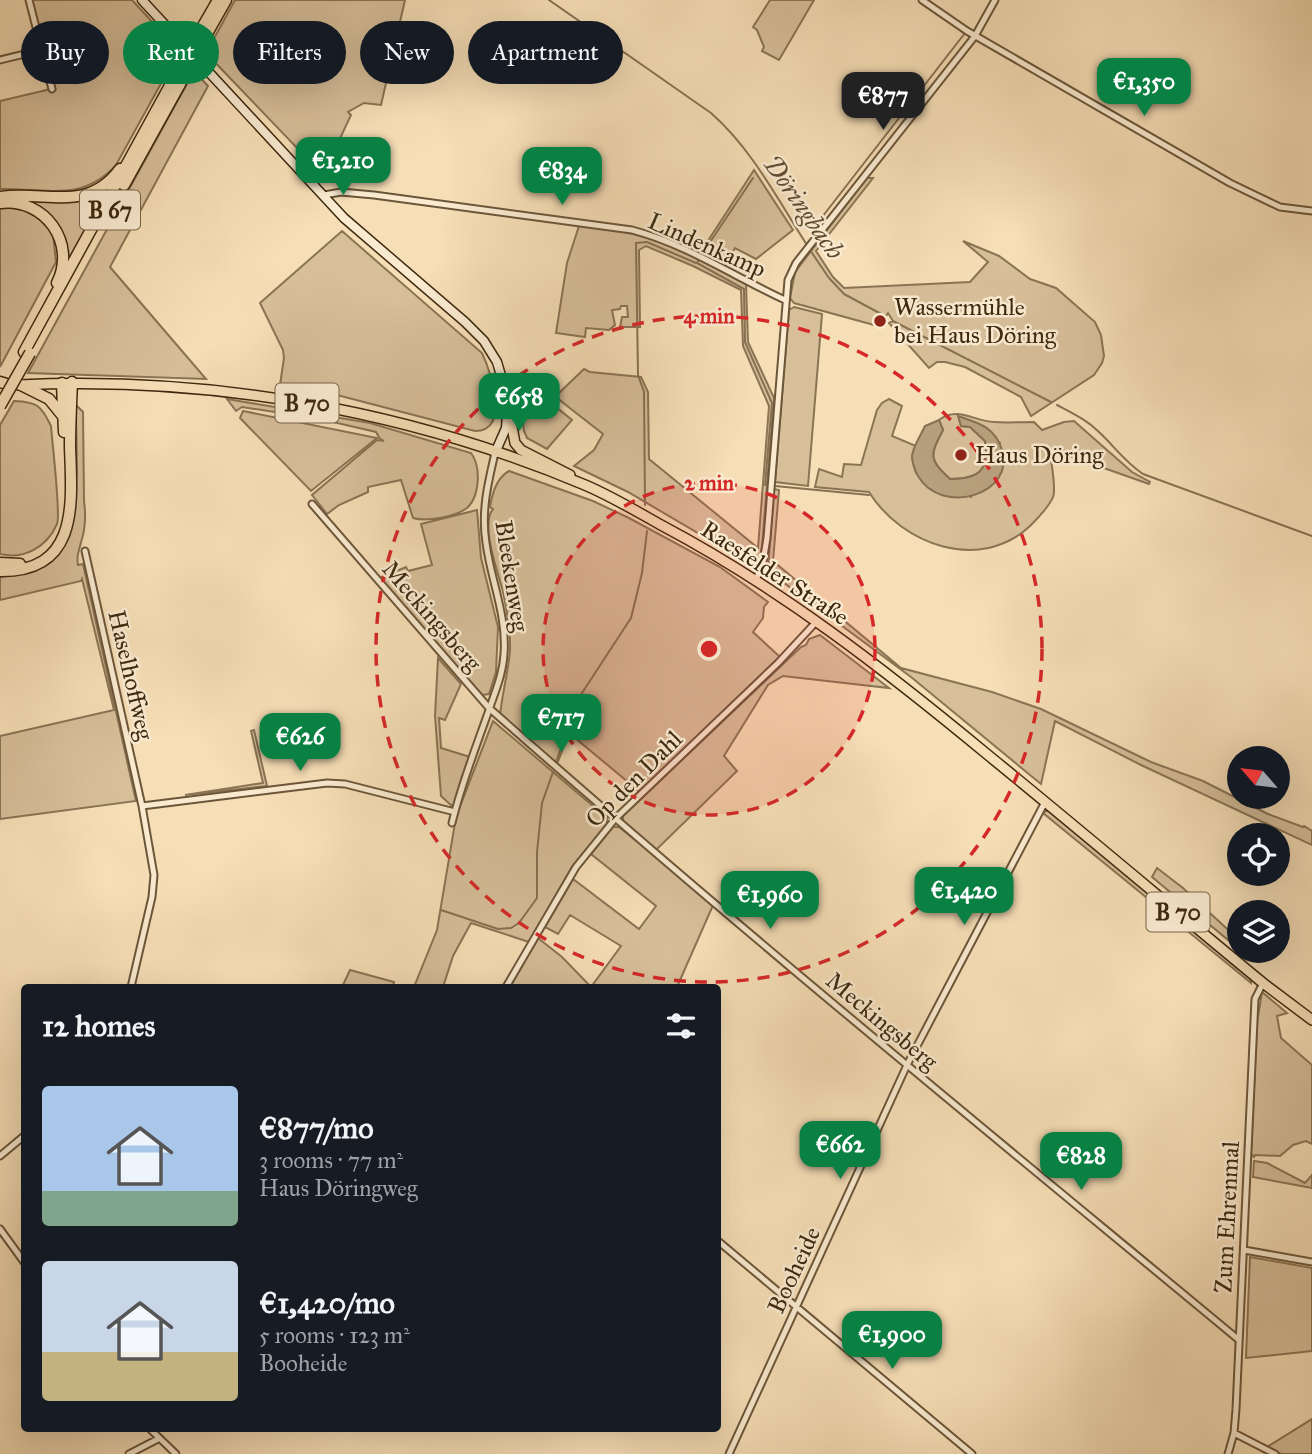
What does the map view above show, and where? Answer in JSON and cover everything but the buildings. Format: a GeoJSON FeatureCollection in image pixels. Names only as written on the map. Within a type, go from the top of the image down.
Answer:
{"type":"FeatureCollection","features":[{"type":"Feature","properties":{"kind":"highway","name":"B 67"},"geometry":{"type":"LineString","coordinates":[[209,21],[218,0]]}},
{"type":"Feature","properties":{"kind":"highway","name":"B 67"},"geometry":{"type":"LineString","coordinates":[[211,21],[226,0]]}},
{"type":"Feature","properties":{"kind":"highway","name":"B 67"},"geometry":{"type":"LineString","coordinates":[[0,394],[27,352],[38,326],[142,136],[175,84]]}},
{"type":"Feature","properties":{"kind":"highway","name":"B 67"},"geometry":{"type":"LineString","coordinates":[[0,407],[27,352],[175,84]]}},
{"type":"Feature","properties":{"kind":"highway"},"geometry":{"type":"LineString","coordinates":[[0,197],[66,198],[97,191],[115,176],[142,136]]}},
{"type":"Feature","properties":{"kind":"highway"},"geometry":{"type":"LineString","coordinates":[[0,203],[23,204],[36,209],[47,218],[62,242],[64,254],[60,277],[38,326]]}},
{"type":"Feature","properties":{"kind":"highway"},"geometry":{"type":"LineString","coordinates":[[0,563],[23,563],[38,558],[54,544],[61,532],[67,499],[64,417],[67,382]]}},
{"type":"Feature","properties":{"kind":"highway"},"geometry":{"type":"LineString","coordinates":[[0,571],[24,569],[41,563],[58,547],[67,529],[72,497],[67,382]]}},
{"type":"Feature","properties":{"kind":"highway"},"geometry":{"type":"LineString","coordinates":[[21,384],[49,399],[64,417]]}},
{"type":"Feature","properties":{"kind":"main road"},"geometry":{"type":"LineString","coordinates":[[142,0],[321,196],[368,241],[484,341],[501,372],[515,443],[521,450],[586,486]]}},
{"type":"Feature","properties":{"kind":"main road","name":"B 70"},"geometry":{"type":"LineString","coordinates":[[3,385],[67,382],[210,389],[286,399],[403,425],[495,453]]}},
{"type":"Feature","properties":{"kind":"main road"},"geometry":{"type":"LineString","coordinates":[[495,453],[506,428],[508,405]]}},
{"type":"Feature","properties":{"kind":"main road","name":"Raesfelder Straße"},"geometry":{"type":"LineString","coordinates":[[495,453],[586,486],[704,548],[817,621],[947,721],[1263,983],[1312,1020]]}},
{"type":"Feature","properties":{"kind":"street"},"geometry":{"type":"LineString","coordinates":[[29,0],[34,21]]}},
{"type":"Feature","properties":{"kind":"street"},"geometry":{"type":"LineString","coordinates":[[922,0],[975,36],[1264,201],[1297,211],[1312,211]]}},
{"type":"Feature","properties":{"kind":"street"},"geometry":{"type":"LineString","coordinates":[[756,580],[763,562],[767,538],[788,280],[796,263],[975,36],[995,0]]}},
{"type":"Feature","properties":{"kind":"street"},"geometry":{"type":"LineString","coordinates":[[0,60],[21,55]]}},
{"type":"Feature","properties":{"kind":"street"},"geometry":{"type":"LineString","coordinates":[[51,84],[52,89]]}},
{"type":"Feature","properties":{"kind":"street","name":"Lindenkamp"},"geometry":{"type":"LineString","coordinates":[[321,196],[341,192],[374,195],[632,230],[695,255],[785,300]]}},
{"type":"Feature","properties":{"kind":"street","name":"Bleekenweg"},"geometry":{"type":"LineString","coordinates":[[452,823],[502,673],[505,646],[502,611],[487,552],[484,522],[487,487],[495,453]]}},
{"type":"Feature","properties":{"kind":"street","name":"Meckingsberg"},"geometry":{"type":"LineString","coordinates":[[312,504],[489,708],[615,819],[1239,1340]]}},
{"type":"Feature","properties":{"kind":"street","name":"Haselhoffweg"},"geometry":{"type":"LineString","coordinates":[[85,551],[142,806],[154,875],[154,886],[132,984]]}},
{"type":"Feature","properties":{"kind":"street","name":"Op den Dahl"},"geometry":{"type":"LineString","coordinates":[[508,984],[576,867],[615,819],[778,663],[817,621]]}},
{"type":"Feature","properties":{"kind":"street"},"geometry":{"type":"LineString","coordinates":[[142,806],[327,783],[345,784],[454,812]]}},
{"type":"Feature","properties":{"kind":"street","name":"Booheide"},"geometry":{"type":"LineString","coordinates":[[729,1454],[907,1065],[1045,802]]}},
{"type":"Feature","properties":{"kind":"street","name":"Zum Ehrenmal"},"geometry":{"type":"LineString","coordinates":[[1228,1454],[1234,1433],[1255,999],[1263,983]]}},
{"type":"Feature","properties":{"kind":"street"},"geometry":{"type":"LineString","coordinates":[[0,1156],[21,1138]]}},
{"type":"Feature","properties":{"kind":"street"},"geometry":{"type":"LineString","coordinates":[[0,1229],[21,1258]]}},
{"type":"Feature","properties":{"kind":"street"},"geometry":{"type":"LineString","coordinates":[[721,1244],[972,1454]]}},
{"type":"Feature","properties":{"kind":"street"},"geometry":{"type":"LineString","coordinates":[[1244,1250],[1312,1262]]}},
{"type":"Feature","properties":{"kind":"street"},"geometry":{"type":"LineString","coordinates":[[152,1432],[176,1454]]}},
{"type":"Feature","properties":{"kind":"street"},"geometry":{"type":"LineString","coordinates":[[1234,1433],[1275,1454]]}},
{"type":"Feature","properties":{"kind":"street"},"geometry":{"type":"LineString","coordinates":[[129,1454],[158,1439]]}},
{"type":"Feature","properties":{"kind":"shaded area"},"geometry":{"type":"Polygon","coordinates":[[[30,0],[132,0],[151,21],[123,21],[123,84],[161,84],[116,165],[90,185],[76,189],[0,189],[0,101],[55,88],[54,84],[109,84],[109,21],[36,21],[30,0]]]}},
{"type":"Feature","properties":{"kind":"shaded area"},"geometry":{"type":"Polygon","coordinates":[[[235,0],[405,0],[400,21],[360,21],[360,84],[386,84],[381,105],[364,103],[348,112],[351,115],[337,145],[329,141],[325,172],[321,173],[236,84],[346,84],[346,21],[233,21],[233,81],[219,67],[219,29],[235,0]]]}},
{"type":"Feature","properties":{"kind":"shaded area"},"geometry":{"type":"Polygon","coordinates":[[[770,0],[814,0],[779,60],[762,51],[764,47],[753,27],[770,0]]]}},
{"type":"Feature","properties":{"kind":"shaded area"},"geometry":{"type":"Polygon","coordinates":[[[187,84],[206,84],[208,86],[110,267],[206,379],[28,373],[187,84]]]}},
{"type":"Feature","properties":{"kind":"shaded area"},"geometry":{"type":"Polygon","coordinates":[[[754,170],[793,230],[756,259],[735,248],[725,266],[700,253],[754,170]]]}},
{"type":"Feature","properties":{"kind":"shaded area"},"geometry":{"type":"Polygon","coordinates":[[[867,178],[873,178],[816,251],[833,277],[844,288],[970,282],[988,262],[963,241],[999,256],[1030,279],[1056,288],[1095,322],[1101,335],[1104,356],[1094,375],[1031,416],[1021,397],[965,367],[937,362],[929,368],[889,323],[893,321],[888,313],[884,319],[877,317],[874,325],[794,303],[790,298],[795,272],[867,178]]]}},
{"type":"Feature","properties":{"kind":"shaded area"},"geometry":{"type":"Polygon","coordinates":[[[112,184],[64,273],[66,251],[35,205],[15,198],[77,200],[100,192],[112,184]]]}},
{"type":"Feature","properties":{"kind":"shaded area"},"geometry":{"type":"Polygon","coordinates":[[[0,206],[29,211],[43,220],[53,234],[56,262],[0,367],[0,206]]]}},
{"type":"Feature","properties":{"kind":"shaded area"},"geometry":{"type":"Polygon","coordinates":[[[579,226],[648,238],[746,284],[748,342],[774,398],[762,547],[759,562],[754,566],[628,492],[574,466],[594,450],[603,434],[557,398],[584,369],[590,372],[641,377],[648,392],[649,459],[758,548],[769,406],[743,346],[741,290],[646,246],[639,250],[640,327],[620,327],[622,317],[628,317],[627,306],[621,306],[620,309],[612,310],[615,325],[609,330],[586,328],[585,337],[556,333],[567,263],[579,226]]]}},
{"type":"Feature","properties":{"kind":"shaded area"},"geometry":{"type":"Polygon","coordinates":[[[342,231],[482,353],[490,373],[495,399],[493,421],[486,428],[475,431],[314,389],[280,385],[283,350],[260,303],[342,231]]]}},
{"type":"Feature","properties":{"kind":"shaded area"},"geometry":{"type":"Polygon","coordinates":[[[794,307],[822,314],[808,486],[775,482],[789,310],[794,307]]]}},
{"type":"Feature","properties":{"kind":"shaded area"},"geometry":{"type":"Polygon","coordinates":[[[525,389],[532,392],[535,390],[572,420],[547,449],[527,438],[524,431],[520,398],[525,389]]]}},
{"type":"Feature","properties":{"kind":"shaded area"},"geometry":{"type":"Polygon","coordinates":[[[227,399],[370,423],[471,453],[478,473],[475,495],[468,507],[457,514],[433,519],[413,518],[401,480],[368,487],[368,492],[339,505],[327,514],[312,495],[377,440],[384,441],[376,432],[320,419],[242,407],[236,411],[227,399]]]}},
{"type":"Feature","properties":{"kind":"shaded area"},"geometry":{"type":"Polygon","coordinates":[[[889,399],[902,406],[892,436],[916,446],[912,457],[916,473],[971,497],[1000,443],[959,417],[961,426],[970,427],[985,441],[986,460],[975,475],[950,479],[933,456],[943,430],[939,420],[952,414],[994,422],[1034,422],[1042,430],[1074,421],[1132,472],[1150,482],[1149,484],[1050,449],[1053,497],[1030,526],[1010,540],[988,548],[966,550],[943,547],[901,526],[883,511],[869,492],[815,487],[819,469],[842,477],[844,464],[861,465],[877,410],[889,399]]]}},
{"type":"Feature","properties":{"kind":"shaded area"},"geometry":{"type":"Polygon","coordinates":[[[14,401],[37,406],[51,426],[58,518],[53,532],[41,545],[26,553],[9,555],[0,554],[0,425],[14,401]]]}},
{"type":"Feature","properties":{"kind":"shaded area"},"geometry":{"type":"Polygon","coordinates":[[[76,405],[83,412],[85,517],[77,562],[78,565],[83,564],[136,801],[0,819],[0,736],[114,710],[82,579],[0,600],[0,577],[37,569],[53,558],[64,541],[75,496],[76,405]]]}},
{"type":"Feature","properties":{"kind":"shaded area"},"geometry":{"type":"Polygon","coordinates":[[[243,411],[377,438],[311,491],[240,418],[243,411]]]}},
{"type":"Feature","properties":{"kind":"shaded area"},"geometry":{"type":"Polygon","coordinates":[[[958,416],[991,431],[1002,450],[1003,465],[998,478],[988,488],[974,495],[959,497],[943,495],[929,488],[917,474],[912,456],[925,426],[939,420],[943,430],[933,456],[938,466],[950,479],[968,477],[980,471],[986,460],[985,441],[970,427],[961,426],[958,416]]]}},
{"type":"Feature","properties":{"kind":"shaded area"},"geometry":{"type":"Polygon","coordinates":[[[509,471],[593,501],[629,518],[720,567],[768,602],[764,607],[763,618],[753,632],[780,657],[640,792],[569,733],[557,764],[500,716],[510,636],[488,526],[493,509],[490,507],[493,492],[501,478],[509,471]]]}},
{"type":"Feature","properties":{"kind":"shaded area"},"geometry":{"type":"Polygon","coordinates":[[[774,489],[779,490],[773,561],[901,668],[992,692],[1041,709],[1151,762],[1203,781],[1227,793],[1227,805],[1055,721],[1041,784],[911,677],[768,571],[774,489]]]}},
{"type":"Feature","properties":{"kind":"shaded area"},"geometry":{"type":"Polygon","coordinates":[[[477,510],[481,558],[498,627],[496,672],[489,694],[482,695],[380,578],[406,567],[408,571],[432,565],[421,524],[477,510]]]}},
{"type":"Feature","properties":{"kind":"shaded area"},"geometry":{"type":"Polygon","coordinates":[[[820,635],[889,688],[783,676],[768,685],[724,756],[737,771],[656,850],[623,822],[623,816],[806,645],[809,639],[820,635]]]}},
{"type":"Feature","properties":{"kind":"shaded area"},"geometry":{"type":"Polygon","coordinates":[[[438,658],[461,684],[445,720],[439,718],[441,748],[470,757],[453,807],[441,796],[435,716],[438,658]]]}},
{"type":"Feature","properties":{"kind":"shaded area"},"geometry":{"type":"Polygon","coordinates":[[[493,721],[607,818],[607,824],[572,867],[529,942],[471,923],[453,956],[444,984],[415,984],[437,930],[456,817],[493,721]]]}},
{"type":"Feature","properties":{"kind":"shaded area"},"geometry":{"type":"Polygon","coordinates":[[[254,730],[267,786],[185,795],[263,783],[251,731],[254,730]]]}},
{"type":"Feature","properties":{"kind":"shaded area"},"geometry":{"type":"Polygon","coordinates":[[[1235,809],[1258,809],[1304,826],[1312,831],[1312,845],[1290,835],[1290,823],[1265,823],[1235,809]]]}},
{"type":"Feature","properties":{"kind":"shaded area"},"geometry":{"type":"Polygon","coordinates":[[[1049,811],[1227,958],[1227,963],[1233,963],[1251,978],[1251,983],[1043,813],[1049,811]]]}},
{"type":"Feature","properties":{"kind":"shaded area"},"geometry":{"type":"Polygon","coordinates":[[[613,827],[619,827],[714,903],[678,984],[593,984],[621,946],[570,915],[558,934],[545,927],[573,879],[639,929],[656,906],[591,854],[613,827]]]}},
{"type":"Feature","properties":{"kind":"shaded area"},"geometry":{"type":"Polygon","coordinates":[[[1157,868],[1183,888],[1227,929],[1227,939],[1152,877],[1157,868]]]}},
{"type":"Feature","properties":{"kind":"shaded area"},"geometry":{"type":"Polygon","coordinates":[[[538,938],[562,957],[588,984],[512,984],[538,938]]]}},
{"type":"Feature","properties":{"kind":"shaded area"},"geometry":{"type":"Polygon","coordinates":[[[350,970],[394,982],[394,984],[343,984],[350,970]]]}},
{"type":"Feature","properties":{"kind":"shaded area"},"geometry":{"type":"Polygon","coordinates":[[[1262,992],[1287,1013],[1277,1016],[1281,1038],[1312,1065],[1312,1144],[1306,1141],[1293,1145],[1280,1156],[1254,1157],[1251,1154],[1257,1023],[1262,992]]]}},
{"type":"Feature","properties":{"kind":"shaded area"},"geometry":{"type":"Polygon","coordinates":[[[1254,1161],[1267,1163],[1305,1183],[1312,1175],[1312,1188],[1253,1177],[1254,1161]]]}},
{"type":"Feature","properties":{"kind":"shaded area"},"geometry":{"type":"Polygon","coordinates":[[[1250,1257],[1312,1268],[1312,1351],[1246,1358],[1250,1257]]]}},
{"type":"Feature","properties":{"kind":"shaded area"},"geometry":{"type":"Polygon","coordinates":[[[1312,1419],[1312,1454],[1281,1454],[1267,1447],[1312,1419]]]}},
{"type":"Feature","properties":{"kind":"waterway","name":"Döringbach"},"geometry":{"type":"LineString","coordinates":[[549,0],[711,113],[726,127],[752,159],[807,245]]}},
{"type":"Feature","properties":{"kind":"waterway"},"geometry":{"type":"LineString","coordinates":[[812,230],[965,33]]}},
{"type":"Feature","properties":{"kind":"waterway"},"geometry":{"type":"LineString","coordinates":[[702,254],[753,178]]}},
{"type":"Feature","properties":{"kind":"waterway"},"geometry":{"type":"LineString","coordinates":[[645,505],[644,392],[638,375],[636,243],[647,242],[696,263]]}},
{"type":"Feature","properties":{"kind":"waterway","name":"Döringbach"},"geometry":{"type":"LineString","coordinates":[[810,250],[844,294],[885,316]]}},
{"type":"Feature","properties":{"kind":"waterway"},"geometry":{"type":"LineString","coordinates":[[699,259],[697,263],[744,289],[745,342],[772,403],[765,485]]}},
{"type":"Feature","properties":{"kind":"waterway","name":"Döringbach"},"geometry":{"type":"LineString","coordinates":[[893,321],[1051,402]]}},
{"type":"Feature","properties":{"kind":"waterway","name":"Döringbach"},"geometry":{"type":"LineString","coordinates":[[1057,405],[1094,428],[1143,474],[1312,536]]}},
{"type":"Feature","properties":{"kind":"waterway"},"geometry":{"type":"LineString","coordinates":[[775,486],[869,495]]}},
{"type":"Feature","properties":{"kind":"waterway"},"geometry":{"type":"LineString","coordinates":[[556,762],[580,696],[631,618],[642,573],[647,531]]}},
{"type":"Feature","properties":{"kind":"waterway"},"geometry":{"type":"LineString","coordinates":[[441,910],[498,929],[511,928],[519,923],[537,898],[537,852],[542,803],[553,772]]}},
{"type":"Feature","properties":{"kind":"place","name":"Wassermühle bei Haus Döring"},"geometry":{"type":"Point","coordinates":[880,321]}},
{"type":"Feature","properties":{"kind":"place","name":"Haus Döring"},"geometry":{"type":"Point","coordinates":[961,455]}}]}
